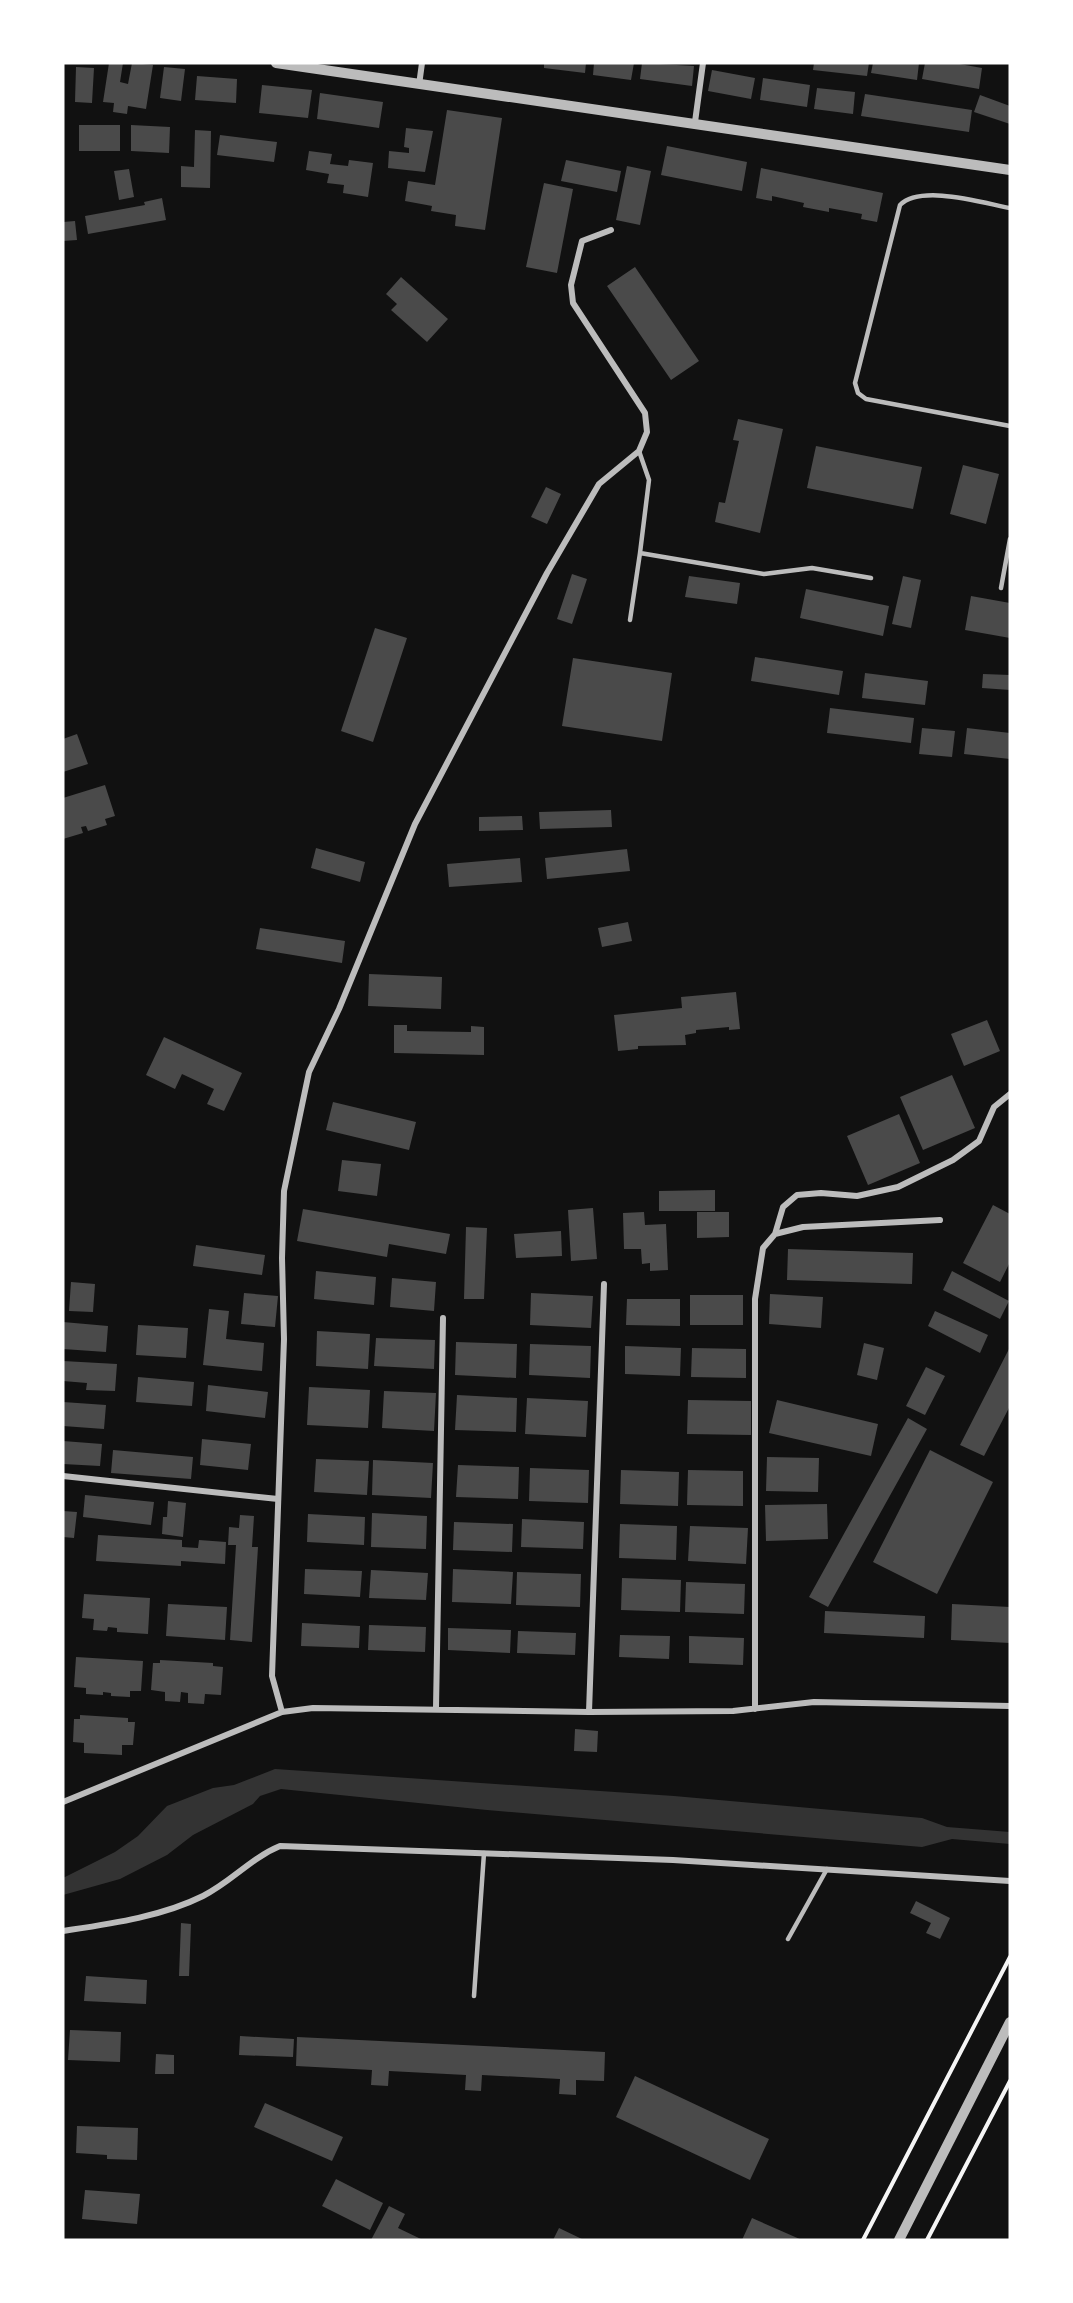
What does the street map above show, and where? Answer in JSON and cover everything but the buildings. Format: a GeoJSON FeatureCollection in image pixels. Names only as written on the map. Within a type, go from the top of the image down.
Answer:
{"type":"FeatureCollection","features":[{"type":"Feature","properties":{"kind":"street"},"geometry":{"type":"LineString","coordinates":[[276,63],[694,122],[1010,170]]}},
{"type":"Feature","properties":{"kind":"street"},"geometry":{"type":"LineString","coordinates":[[418,84],[422,63]]}},
{"type":"Feature","properties":{"kind":"street"},"geometry":{"type":"LineString","coordinates":[[694,122],[703,63]]}},
{"type":"Feature","properties":{"kind":"street"},"geometry":{"type":"LineString","coordinates":[[282,1712],[272,1676],[284,1191],[309,1072],[339,1009],[415,824],[498,664],[599,484],[639,451],[647,432],[645,413],[573,303],[572,285],[582,241],[611,230]]}},
{"type":"Feature","properties":{"kind":"street"},"geometry":{"type":"LineString","coordinates":[[755,1709],[755,1299],[763,1248],[775,1234],[783,1207],[797,1195],[821,1193],[857,1196],[898,1187],[953,1160],[979,1141],[994,1107],[1010,1095]]}},
{"type":"Feature","properties":{"kind":"street"},"geometry":{"type":"LineString","coordinates":[[775,1234],[803,1227],[940,1220]]}},
{"type":"Feature","properties":{"kind":"street"},"geometry":{"type":"LineString","coordinates":[[589,1713],[604,1284]]}},
{"type":"Feature","properties":{"kind":"street"},"geometry":{"type":"LineString","coordinates":[[436,1708],[443,1318]]}},
{"type":"Feature","properties":{"kind":"street"},"geometry":{"type":"LineString","coordinates":[[63,1476],[278,1499]]}},
{"type":"Feature","properties":{"kind":"street"},"geometry":{"type":"LineString","coordinates":[[63,1802],[282,1712],[313,1708],[436,1708],[589,1713],[755,1709],[814,1702],[1010,1706]]}},
{"type":"Feature","properties":{"kind":"street"},"geometry":{"type":"LineString","coordinates":[[63,1930],[173,1910],[205,1895],[261,1854],[280,1846],[673,1860],[1010,1881]]}},
{"type":"Feature","properties":{"kind":"street"},"geometry":{"type":"LineString","coordinates":[[899,2240],[1010,2022]]}},
{"type":"Feature","properties":{"kind":"lane"},"geometry":{"type":"LineString","coordinates":[[1010,208],[934,195],[906,198],[900,205],[855,383],[858,393],[866,399],[1010,426]]}},
{"type":"Feature","properties":{"kind":"lane"},"geometry":{"type":"LineString","coordinates":[[630,620],[649,480],[639,451]]}},
{"type":"Feature","properties":{"kind":"lane"},"geometry":{"type":"LineString","coordinates":[[1001,588],[1010,539]]}},
{"type":"Feature","properties":{"kind":"lane"},"geometry":{"type":"LineString","coordinates":[[640,553],[764,574],[812,568],[871,578]]}},
{"type":"Feature","properties":{"kind":"lane"},"geometry":{"type":"LineString","coordinates":[[474,1996],[484,1853]]}},
{"type":"Feature","properties":{"kind":"lane"},"geometry":{"type":"LineString","coordinates":[[788,1939],[827,1869]]}},
{"type":"Feature","properties":{"kind":"path"},"geometry":{"type":"LineString","coordinates":[[862,2240],[1010,1957]]}},
{"type":"Feature","properties":{"kind":"path"},"geometry":{"type":"LineString","coordinates":[[927,2240],[1010,2081]]}},
{"type":"Feature","properties":{"kind":"shaded area"},"geometry":{"type":"Polygon","coordinates":[[[275,1769],[674,1796],[922,1818],[947,1827],[1010,1832],[1010,1844],[952,1839],[922,1847],[487,1810],[281,1789],[260,1796],[253,1804],[193,1835],[167,1855],[120,1879],[63,1895],[63,1878],[115,1852],[138,1836],[167,1806],[213,1788],[234,1785],[275,1769]]]}}]}
